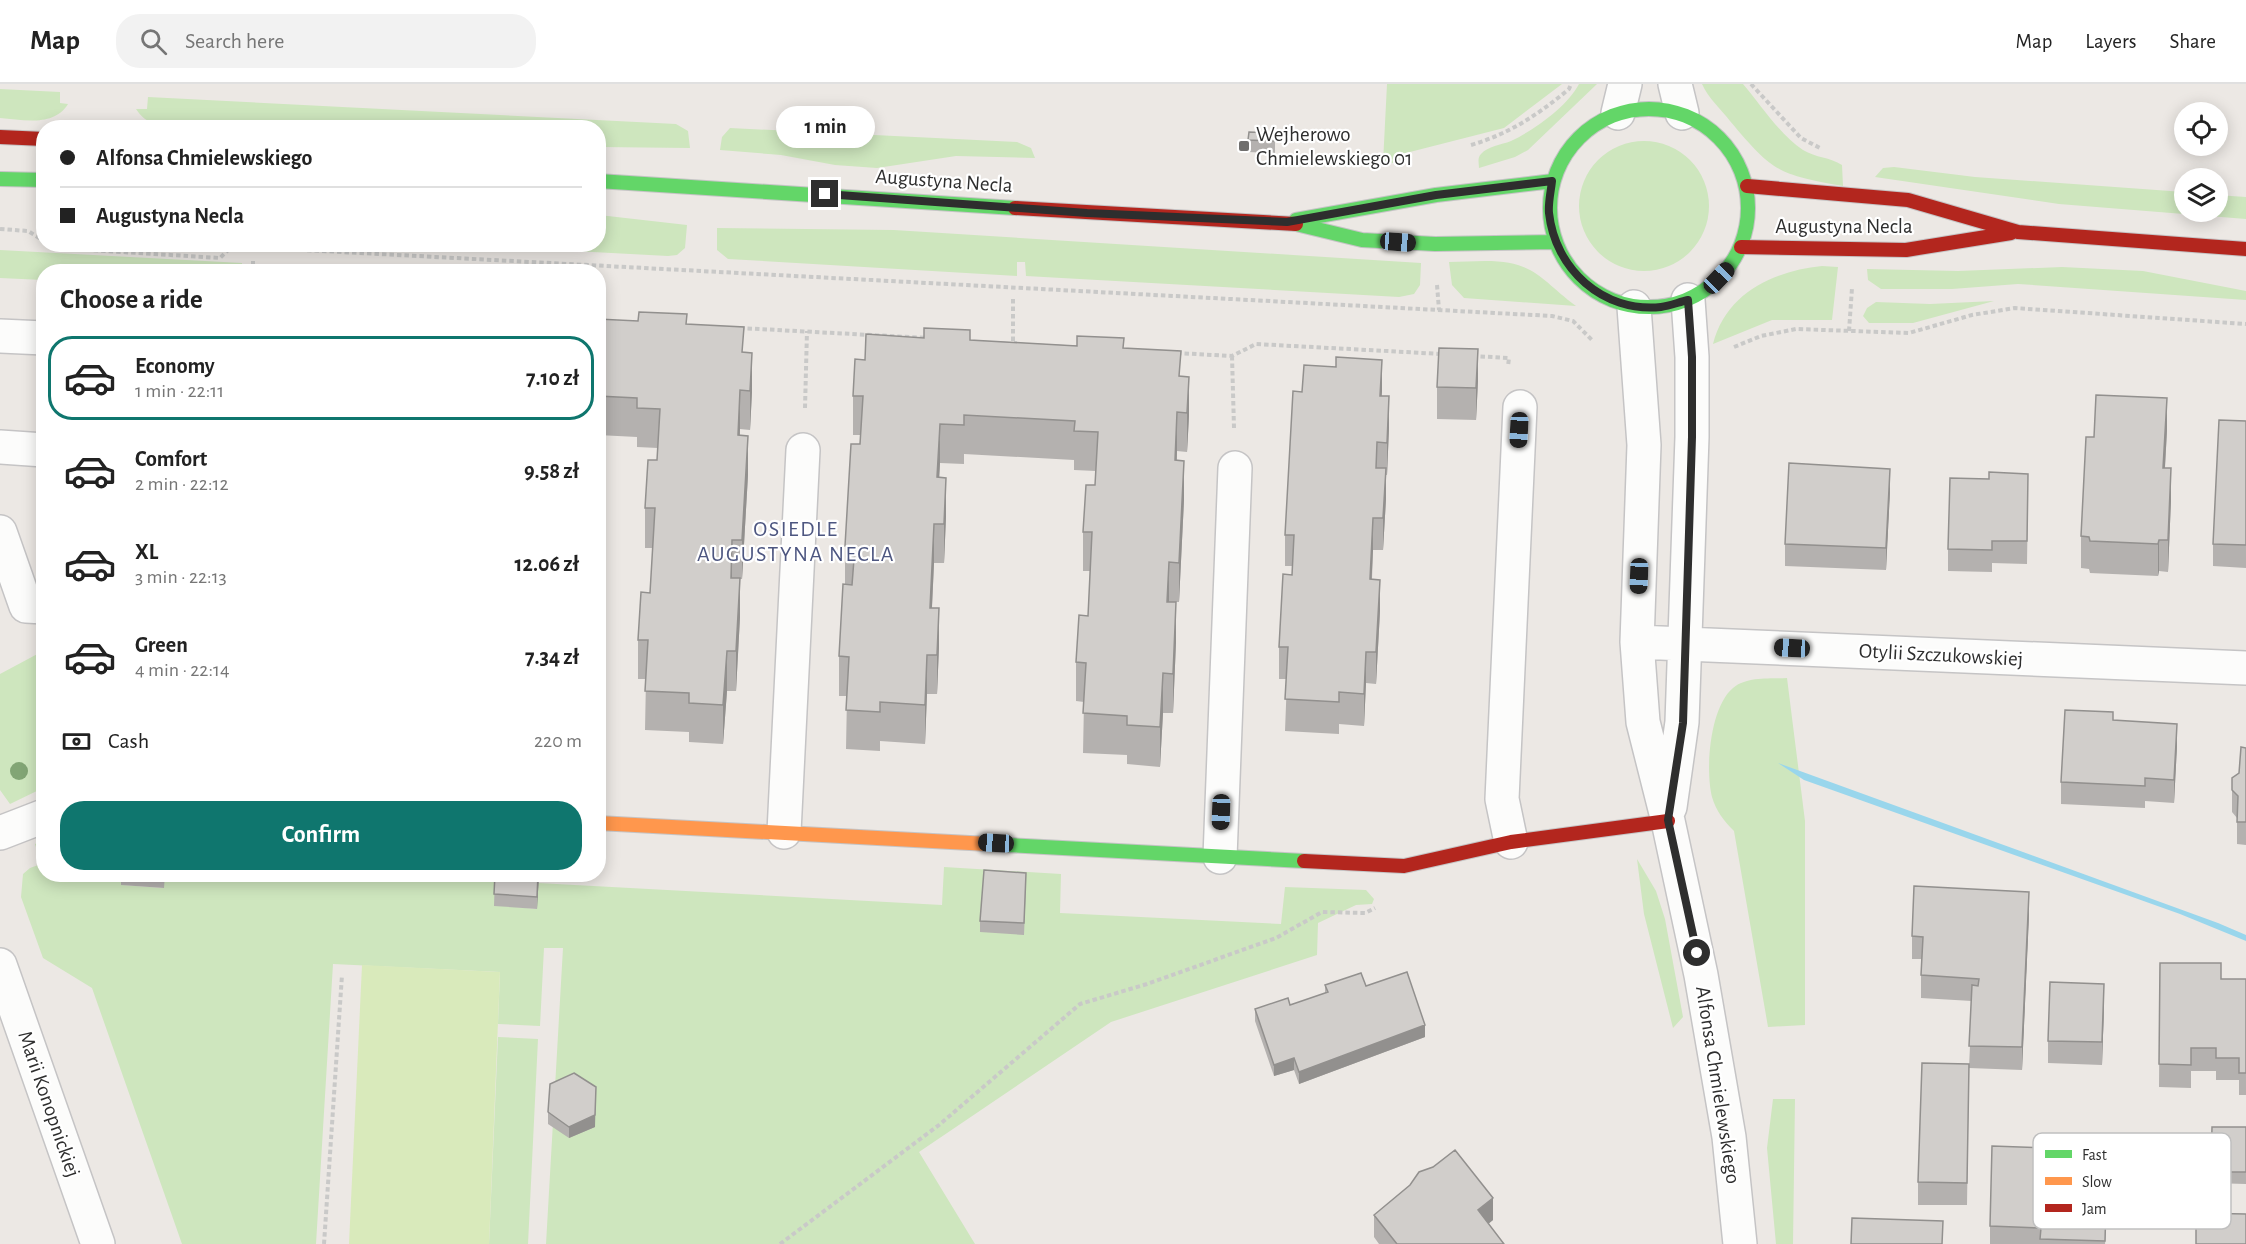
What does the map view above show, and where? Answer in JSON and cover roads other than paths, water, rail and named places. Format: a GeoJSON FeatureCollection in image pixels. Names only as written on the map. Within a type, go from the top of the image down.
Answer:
{"type":"FeatureCollection","features":[{"type":"Feature","properties":{"kind":"main road"},"geometry":{"type":"LineString","coordinates":[[1622,98],[1650,108],[1679,98],[1734,155],[1747,186],[1749,218],[1741,247],[1728,269],[1710,288],[1688,300],[1661,307],[1634,307],[1600,295],[1572,272],[1555,242],[1549,211],[1552,181],[1566,151],[1622,98]]}},
{"type":"Feature","properties":{"kind":"main road"},"geometry":{"type":"LineString","coordinates":[[0,137],[36,139]]}},
{"type":"Feature","properties":{"kind":"main road"},"geometry":{"type":"LineString","coordinates":[[0,178],[36,180]]}},
{"type":"Feature","properties":{"kind":"main road","name":"Augustyna Necla"},"geometry":{"type":"LineString","coordinates":[[606,181],[718,186],[1087,213],[1287,222],[1362,240],[1435,244],[1555,242]]}},
{"type":"Feature","properties":{"kind":"main road","name":"Augustyna Necla"},"geometry":{"type":"LineString","coordinates":[[1287,222],[1436,195],[1552,181]]}},
{"type":"Feature","properties":{"kind":"main road","name":"Augustyna Necla"},"geometry":{"type":"LineString","coordinates":[[1747,186],[1908,200],[2018,232],[2246,249]]}},
{"type":"Feature","properties":{"kind":"main road","name":"Augustyna Necla"},"geometry":{"type":"LineString","coordinates":[[1741,247],[1855,247],[1906,250],[2018,232]]}},
{"type":"Feature","properties":{"kind":"main road"},"geometry":{"type":"LineString","coordinates":[[606,823],[1404,866],[1511,842],[1668,820]]}},
{"type":"Feature","properties":{"kind":"street","name":"Alfonsa Chmielewskiego"},"geometry":{"type":"LineString","coordinates":[[1668,820],[1683,723],[1692,437],[1692,357],[1688,300]]}},
{"type":"Feature","properties":{"kind":"street","name":"Alfonsa Chmielewskiego"},"geometry":{"type":"LineString","coordinates":[[1634,307],[1644,445],[1637,642],[1643,722],[1668,820],[1701,975],[1729,1137],[1740,1244]]}},
{"type":"Feature","properties":{"kind":"street"},"geometry":{"type":"LineString","coordinates":[[0,336],[36,338]]}},
{"type":"Feature","properties":{"kind":"street"},"geometry":{"type":"LineString","coordinates":[[1511,842],[1502,799],[1520,407]]}},
{"type":"Feature","properties":{"kind":"street"},"geometry":{"type":"LineString","coordinates":[[0,447],[36,449]]}},
{"type":"Feature","properties":{"kind":"street"},"geometry":{"type":"LineString","coordinates":[[784,832],[803,450]]}},
{"type":"Feature","properties":{"kind":"street"},"geometry":{"type":"LineString","coordinates":[[1220,857],[1235,468]]}},
{"type":"Feature","properties":{"kind":"street"},"geometry":{"type":"LineString","coordinates":[[0,532],[26,606],[36,607]]}},
{"type":"Feature","properties":{"kind":"street","name":"Otylii Szczukowskiej"},"geometry":{"type":"LineString","coordinates":[[1637,642],[2246,668]]}},
{"type":"Feature","properties":{"kind":"street"},"geometry":{"type":"LineString","coordinates":[[0,833],[36,819]]}},
{"type":"Feature","properties":{"kind":"street","name":"Marii Konopnickiej"},"geometry":{"type":"LineString","coordinates":[[0,965],[98,1244]]}},
{"type":"Feature","properties":{"kind":"water"},"geometry":{"type":"Polygon","coordinates":[[[1778,763],[2218,923],[2246,935],[2246,941],[2180,914],[1804,780],[1778,763]]]}},
{"type":"Feature","properties":{"kind":"place","name":"Wejherowo Chmielewskiego 01"},"geometry":{"type":"Point","coordinates":[1244,146]}},
{"type":"Feature","properties":{"kind":"district","name":"OSIEDLE AUGUSTYNA NECLA"},"geometry":{"type":"Point","coordinates":[796,542]}}]}
